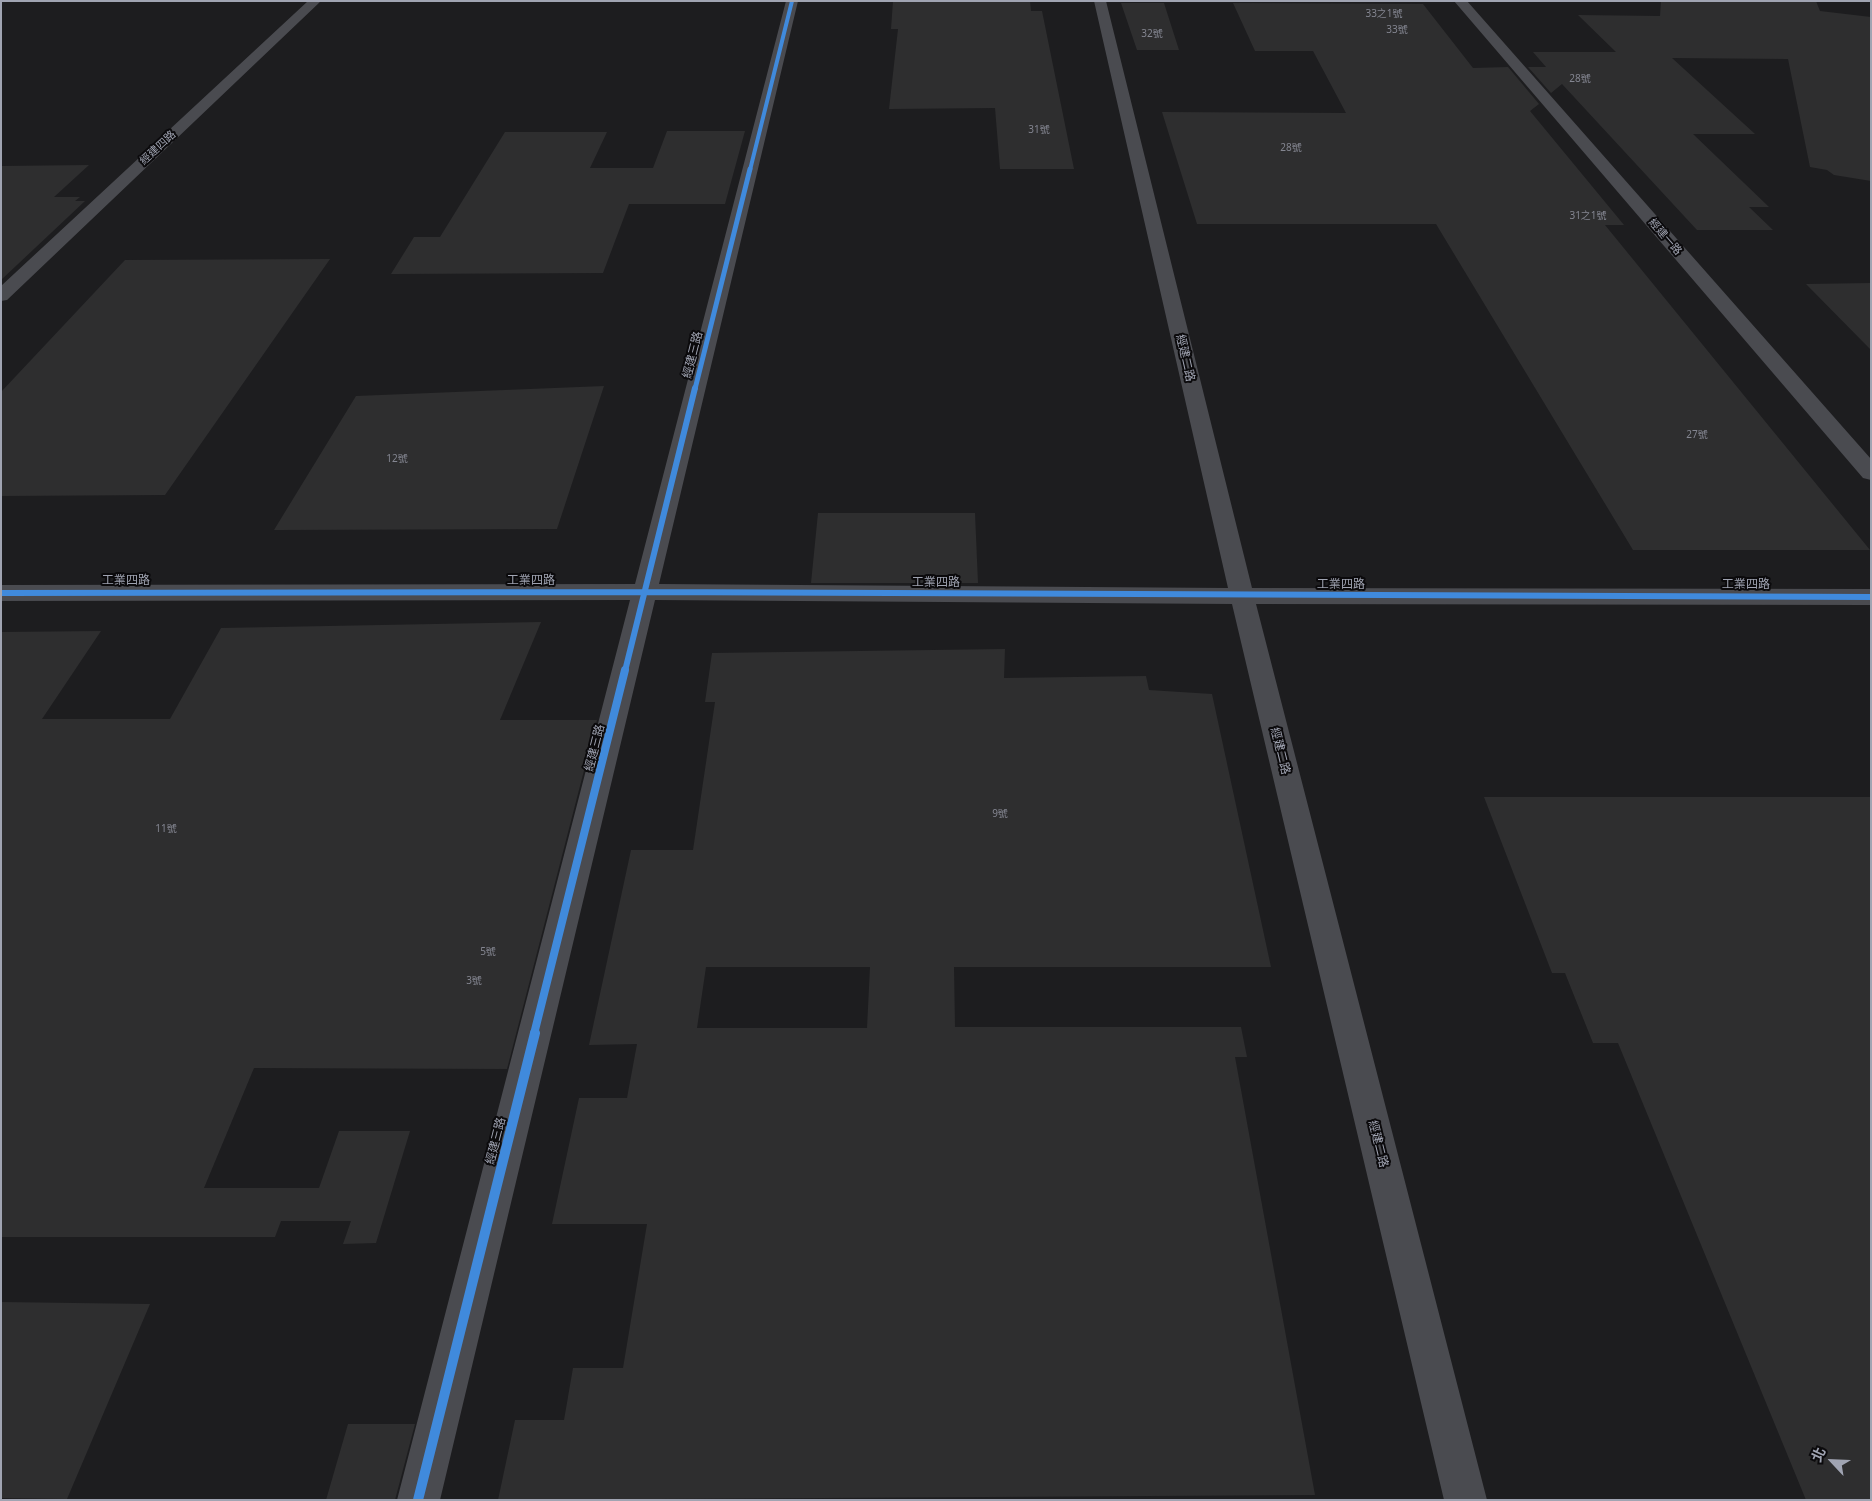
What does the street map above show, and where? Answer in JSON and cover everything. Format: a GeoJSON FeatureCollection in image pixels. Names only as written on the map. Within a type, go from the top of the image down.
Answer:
{"type":"FeatureCollection","features":[{"type":"Feature","properties":{"kind":"street","name":"經建四路"},"geometry":{"type":"LineString","coordinates":[[1,296],[315,1]]}},
{"type":"Feature","properties":{"kind":"street","name":"經建三路"},"geometry":{"type":"LineString","coordinates":[[418,1500],[792,1]]}},
{"type":"Feature","properties":{"kind":"street","name":"經建二路"},"geometry":{"type":"LineString","coordinates":[[1100,1],[1242,596],[1466,1500]]}},
{"type":"Feature","properties":{"kind":"street","name":"經建一路"},"geometry":{"type":"LineString","coordinates":[[1460,1],[1871,473]]}},
{"type":"Feature","properties":{"kind":"street","name":"工業四路"},"geometry":{"type":"LineString","coordinates":[[1,593],[645,592],[1242,596],[1871,596]]}},
{"type":"Feature","properties":{"kind":"shaded area"},"geometry":{"type":"Polygon","coordinates":[[[1,1],[1871,1],[1871,1500],[1,1500],[1,1]]]}},
{"type":"Feature","properties":{"kind":"building"},"geometry":{"type":"Polygon","coordinates":[[[893,1],[1030,1],[1031,11],[1042,11],[1074,169],[1000,169],[995,108],[889,109],[898,29],[891,29],[893,1]]]}},
{"type":"Feature","properties":{"kind":"building"},"geometry":{"type":"Polygon","coordinates":[[[1661,1],[1816,1],[1820,11],[1871,17],[1871,181],[1834,175],[1827,170],[1810,167],[1788,59],[1672,58],[1755,134],[1693,134],[1769,207],[1749,207],[1773,230],[1697,230],[1562,84],[1551,93],[1528,67],[1546,67],[1533,52],[1616,52],[1578,15],[1660,16],[1661,1]]]}},
{"type":"Feature","properties":{"kind":"building"},"geometry":{"type":"Polygon","coordinates":[[[1121,3],[1164,3],[1179,50],[1137,50],[1121,3]]]}},
{"type":"Feature","properties":{"kind":"building"},"geometry":{"type":"Polygon","coordinates":[[[1233,3],[1423,4],[1473,68],[1508,67],[1539,104],[1530,111],[1624,225],[1605,225],[1870,550],[1633,550],[1436,224],[1197,224],[1162,112],[1346,113],[1313,51],[1255,51],[1233,3]]]}},
{"type":"Feature","properties":{"kind":"building"},"geometry":{"type":"Polygon","coordinates":[[[667,131],[745,131],[725,204],[629,204],[603,273],[391,274],[414,237],[440,237],[505,132],[607,132],[590,168],[653,168],[667,131]]]}},
{"type":"Feature","properties":{"kind":"building"},"geometry":{"type":"Polygon","coordinates":[[[89,165],[54,197],[80,197],[75,201],[85,201],[1,280],[1,166],[89,165]]]}},
{"type":"Feature","properties":{"kind":"building"},"geometry":{"type":"Polygon","coordinates":[[[330,259],[165,495],[1,496],[1,392],[125,260],[330,259]]]}},
{"type":"Feature","properties":{"kind":"building"},"geometry":{"type":"Polygon","coordinates":[[[1871,283],[1871,350],[1806,284],[1871,283]]]}},
{"type":"Feature","properties":{"kind":"building"},"geometry":{"type":"Polygon","coordinates":[[[604,386],[557,529],[274,530],[356,396],[604,386]]]}},
{"type":"Feature","properties":{"kind":"building"},"geometry":{"type":"Polygon","coordinates":[[[818,513],[975,513],[978,583],[811,583],[818,513]]]}},
{"type":"Feature","properties":{"kind":"building"},"geometry":{"type":"Polygon","coordinates":[[[541,622],[500,720],[597,720],[507,1069],[254,1068],[204,1188],[319,1188],[339,1131],[410,1131],[376,1243],[343,1244],[351,1221],[281,1221],[275,1237],[1,1237],[1,632],[101,631],[42,719],[170,719],[221,628],[541,622]]]}},
{"type":"Feature","properties":{"kind":"building"},"geometry":{"type":"Polygon","coordinates":[[[1005,649],[1004,678],[1146,676],[1149,690],[1212,694],[1271,967],[954,967],[955,1027],[1241,1027],[1247,1057],[1235,1057],[1315,1495],[498,1500],[515,1420],[564,1420],[573,1368],[623,1368],[647,1224],[552,1224],[579,1098],[627,1098],[637,1044],[589,1045],[631,850],[693,850],[715,702],[705,702],[712,653],[1005,649]],[[706,967],[697,1028],[867,1028],[870,967],[706,967]]]}},
{"type":"Feature","properties":{"kind":"building"},"geometry":{"type":"Polygon","coordinates":[[[1484,797],[1871,797],[1871,1500],[1806,1500],[1618,1043],[1593,1043],[1565,973],[1552,973],[1484,797]]]}},
{"type":"Feature","properties":{"kind":"building"},"geometry":{"type":"Polygon","coordinates":[[[1,1302],[150,1304],[67,1499],[1,1498],[1,1302]]]}},
{"type":"Feature","properties":{"kind":"building"},"geometry":{"type":"Polygon","coordinates":[[[348,1424],[415,1424],[395,1500],[326,1500],[348,1424]]]}},
{"type":"Feature","properties":{"kind":"cycle path"},"geometry":{"type":"LineString","coordinates":[[418,1500],[792,1]]}},
{"type":"Feature","properties":{"kind":"cycle path"},"geometry":{"type":"LineString","coordinates":[[1,593],[645,592],[1242,596],[1871,597]]}}]}
